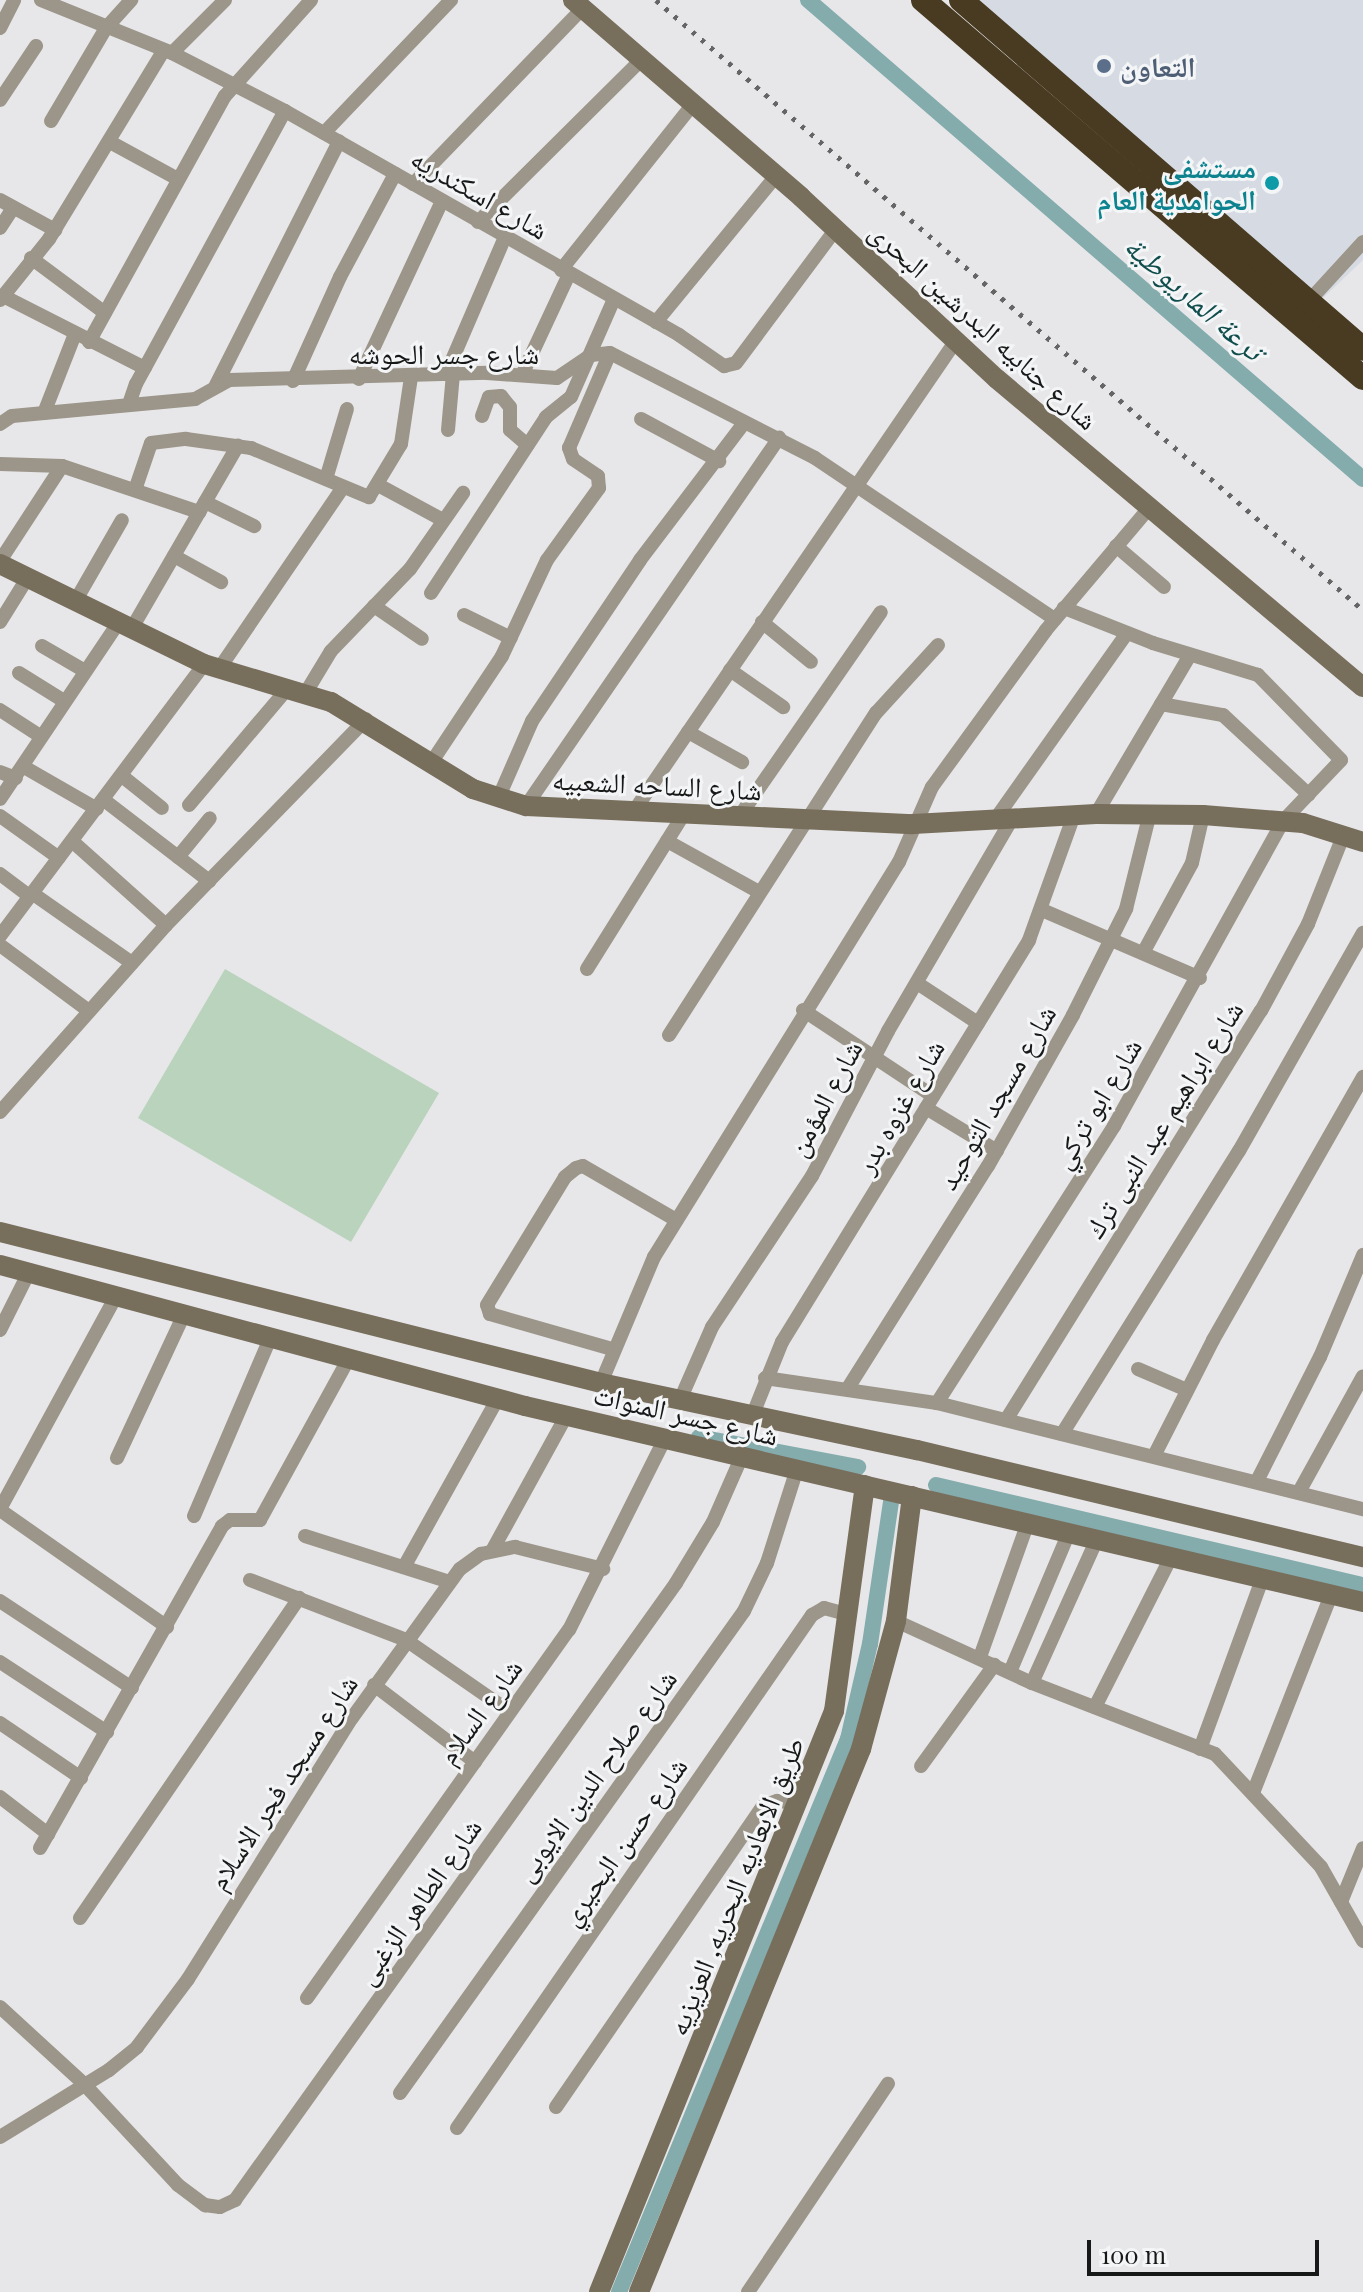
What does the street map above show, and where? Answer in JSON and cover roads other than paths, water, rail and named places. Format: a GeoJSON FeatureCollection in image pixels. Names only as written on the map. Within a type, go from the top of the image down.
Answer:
{"type":"FeatureCollection","features":[{"type":"Feature","properties":{"kind":"highway"},"geometry":{"type":"LineString","coordinates":[[923,0],[1363,378]]}},
{"type":"Feature","properties":{"kind":"highway"},"geometry":{"type":"LineString","coordinates":[[961,0],[1362,347]]}},
{"type":"Feature","properties":{"kind":"street"},"geometry":{"type":"LineString","coordinates":[[0,28],[14,0]]}},
{"type":"Feature","properties":{"kind":"street","name":"شارع اسكندريه"},"geometry":{"type":"LineString","coordinates":[[41,0],[62,4],[106,28],[168,51],[285,111],[656,322],[720,364],[733,365],[836,229]]}},
{"type":"Feature","properties":{"kind":"street"},"geometry":{"type":"LineString","coordinates":[[51,121],[106,28],[131,0]]}},
{"type":"Feature","properties":{"kind":"street"},"geometry":{"type":"LineString","coordinates":[[145,368],[2,298],[55,230],[168,51],[225,0]]}},
{"type":"Feature","properties":{"kind":"street"},"geometry":{"type":"LineString","coordinates":[[89,342],[234,84],[311,0]]}},
{"type":"Feature","properties":{"kind":"street"},"geometry":{"type":"LineString","coordinates":[[324,133],[451,0]]}},
{"type":"Feature","properties":{"kind":"street"},"geometry":{"type":"LineString","coordinates":[[413,184],[578,4]]}},
{"type":"Feature","properties":{"kind":"street","name":"شارع جنابيه البدرشين البحرى"},"geometry":{"type":"LineString","coordinates":[[578,4],[836,229],[955,342],[1363,687]]}},
{"type":"Feature","properties":{"kind":"street"},"geometry":{"type":"LineString","coordinates":[[0,100],[36,46]]}},
{"type":"Feature","properties":{"kind":"street"},"geometry":{"type":"LineString","coordinates":[[478,222],[643,58]]}},
{"type":"Feature","properties":{"kind":"street"},"geometry":{"type":"LineString","coordinates":[[522,375],[565,272],[694,103]]}},
{"type":"Feature","properties":{"kind":"street"},"geometry":{"type":"LineString","coordinates":[[129,404],[145,368],[285,111]]}},
{"type":"Feature","properties":{"kind":"street"},"geometry":{"type":"LineString","coordinates":[[216,385],[339,141]]}},
{"type":"Feature","properties":{"kind":"street"},"geometry":{"type":"LineString","coordinates":[[110,142],[178,179]]}},
{"type":"Feature","properties":{"kind":"street"},"geometry":{"type":"LineString","coordinates":[[293,381],[340,277],[395,174]]}},
{"type":"Feature","properties":{"kind":"street"},"geometry":{"type":"LineString","coordinates":[[656,322],[776,176]]}},
{"type":"Feature","properties":{"kind":"street"},"geometry":{"type":"LineString","coordinates":[[359,379],[442,201]]}},
{"type":"Feature","properties":{"kind":"street"},"geometry":{"type":"LineString","coordinates":[[0,228],[7,204],[55,230]]}},
{"type":"Feature","properties":{"kind":"street"},"geometry":{"type":"LineString","coordinates":[[448,430],[450,374],[505,237]]}},
{"type":"Feature","properties":{"kind":"street"},"geometry":{"type":"LineString","coordinates":[[1309,301],[1363,242]]}},
{"type":"Feature","properties":{"kind":"street"},"geometry":{"type":"LineString","coordinates":[[31,258],[105,313]]}},
{"type":"Feature","properties":{"kind":"street"},"geometry":{"type":"LineString","coordinates":[[431,593],[548,413],[569,401],[614,299]]}},
{"type":"Feature","properties":{"kind":"street"},"geometry":{"type":"LineString","coordinates":[[44,413],[75,334]]}},
{"type":"Feature","properties":{"kind":"street"},"geometry":{"type":"LineString","coordinates":[[634,811],[955,342]]}},
{"type":"Feature","properties":{"kind":"street"},"geometry":{"type":"LineString","coordinates":[[431,763],[511,638],[547,560],[599,488],[598,476],[573,459],[569,448],[610,353],[710,400],[744,423],[779,438],[1059,613],[1266,680],[1340,757],[1283,821]]}},
{"type":"Feature","properties":{"kind":"street","name":"شارع جسر الحوشه"},"geometry":{"type":"LineString","coordinates":[[0,424],[8,417],[195,399],[216,385],[239,379],[293,381],[450,374],[562,378],[591,355],[610,353]]}},
{"type":"Feature","properties":{"kind":"street"},"geometry":{"type":"LineString","coordinates":[[136,487],[154,440],[238,445],[369,497],[380,486],[404,433],[411,377]]}},
{"type":"Feature","properties":{"kind":"street"},"geometry":{"type":"LineString","coordinates":[[482,416],[489,397],[501,396],[510,407],[511,433],[527,445]]}},
{"type":"Feature","properties":{"kind":"street"},"geometry":{"type":"LineString","coordinates":[[326,479],[347,409]]}},
{"type":"Feature","properties":{"kind":"street"},"geometry":{"type":"LineString","coordinates":[[641,419],[719,461]]}},
{"type":"Feature","properties":{"kind":"street"},"geometry":{"type":"LineString","coordinates":[[498,799],[532,721],[640,560],[719,461],[744,423]]}},
{"type":"Feature","properties":{"kind":"street"},"geometry":{"type":"LineString","coordinates":[[526,806],[779,438]]}},
{"type":"Feature","properties":{"kind":"street"},"geometry":{"type":"LineString","coordinates":[[0,799],[85,671],[126,625],[174,556],[238,445]]}},
{"type":"Feature","properties":{"kind":"street"},"geometry":{"type":"LineString","coordinates":[[0,464],[62,466],[202,507],[254,526]]}},
{"type":"Feature","properties":{"kind":"street"},"geometry":{"type":"LineString","coordinates":[[0,563],[62,466]]}},
{"type":"Feature","properties":{"kind":"street"},"geometry":{"type":"LineString","coordinates":[[380,486],[443,520]]}},
{"type":"Feature","properties":{"kind":"street"},"geometry":{"type":"LineString","coordinates":[[0,936],[100,804],[212,666],[343,487]]}},
{"type":"Feature","properties":{"kind":"street"},"geometry":{"type":"LineString","coordinates":[[189,805],[410,569],[463,493]]}},
{"type":"Feature","properties":{"kind":"street"},"geometry":{"type":"LineString","coordinates":[[601,1383],[633,1297],[803,1010],[899,862],[913,824],[938,778],[1059,613],[1150,507]]}},
{"type":"Feature","properties":{"kind":"street"},"geometry":{"type":"LineString","coordinates":[[76,600],[122,520]]}},
{"type":"Feature","properties":{"kind":"street"},"geometry":{"type":"LineString","coordinates":[[1116,546],[1164,587]]}},
{"type":"Feature","properties":{"kind":"street"},"geometry":{"type":"LineString","coordinates":[[174,556],[221,582]]}},
{"type":"Feature","properties":{"kind":"street","name":"شارع الساحه الشعبيه"},"geometry":{"type":"LineString","coordinates":[[0,563],[212,666],[296,692],[366,719],[431,763],[498,799],[526,806],[913,824],[1096,814],[1203,815],[1283,821],[1353,838]]}},
{"type":"Feature","properties":{"kind":"street"},"geometry":{"type":"LineString","coordinates":[[0,622],[28,577]]}},
{"type":"Feature","properties":{"kind":"street"},"geometry":{"type":"LineString","coordinates":[[374,606],[422,639]]}},
{"type":"Feature","properties":{"kind":"street"},"geometry":{"type":"LineString","coordinates":[[739,817],[881,612]]}},
{"type":"Feature","properties":{"kind":"street"},"geometry":{"type":"LineString","coordinates":[[464,615],[511,638]]}},
{"type":"Feature","properties":{"kind":"street"},"geometry":{"type":"LineString","coordinates":[[762,622],[811,662]]}},
{"type":"Feature","properties":{"kind":"street","name":"شارع المؤمن"},"geometry":{"type":"LineString","coordinates":[[680,1400],[712,1327],[812,1176],[1003,820],[1127,633]]}},
{"type":"Feature","properties":{"kind":"street"},"geometry":{"type":"LineString","coordinates":[[669,1035],[876,713],[938,645]]}},
{"type":"Feature","properties":{"kind":"street"},"geometry":{"type":"LineString","coordinates":[[42,646],[85,671]]}},
{"type":"Feature","properties":{"kind":"street"},"geometry":{"type":"LineString","coordinates":[[1096,814],[1190,655]]}},
{"type":"Feature","properties":{"kind":"street"},"geometry":{"type":"LineString","coordinates":[[730,670],[783,707]]}},
{"type":"Feature","properties":{"kind":"street"},"geometry":{"type":"LineString","coordinates":[[19,673],[64,701]]}},
{"type":"Feature","properties":{"kind":"street"},"geometry":{"type":"LineString","coordinates":[[1161,704],[1223,715],[1309,795]]}},
{"type":"Feature","properties":{"kind":"street"},"geometry":{"type":"LineString","coordinates":[[0,710],[40,736]]}},
{"type":"Feature","properties":{"kind":"street"},"geometry":{"type":"LineString","coordinates":[[0,1112],[166,925],[366,719]]}},
{"type":"Feature","properties":{"kind":"street"},"geometry":{"type":"LineString","coordinates":[[688,732],[742,762]]}},
{"type":"Feature","properties":{"kind":"street"},"geometry":{"type":"LineString","coordinates":[[0,772],[20,773],[100,804],[209,881]]}},
{"type":"Feature","properties":{"kind":"street"},"geometry":{"type":"LineString","coordinates":[[122,776],[162,808]]}},
{"type":"Feature","properties":{"kind":"street","name":"شارع مسجد التوحيد"},"geometry":{"type":"LineString","coordinates":[[848,1388],[997,1151],[1112,940],[1138,878],[1150,813]]}},
{"type":"Feature","properties":{"kind":"street"},"geometry":{"type":"LineString","coordinates":[[587,969],[684,814]]}},
{"type":"Feature","properties":{"kind":"street","name":"شارع غزوه بدر"},"geometry":{"type":"LineString","coordinates":[[753,1414],[765,1378],[978,1023],[1042,910],[1074,815]]}},
{"type":"Feature","properties":{"kind":"street"},"geometry":{"type":"LineString","coordinates":[[1143,953],[1192,863],[1203,815]]}},
{"type":"Feature","properties":{"kind":"street"},"geometry":{"type":"LineString","coordinates":[[0,816],[59,858]]}},
{"type":"Feature","properties":{"kind":"street"},"geometry":{"type":"LineString","coordinates":[[178,857],[210,818]]}},
{"type":"Feature","properties":{"kind":"street","name":"شارع ابو تركي"},"geometry":{"type":"LineString","coordinates":[[937,1403],[1114,1126],[1200,978],[1283,821]]}},
{"type":"Feature","properties":{"kind":"street","name":"شارع ابراهيم عبد النبى ترك"},"geometry":{"type":"LineString","coordinates":[[1006,1420],[1261,1011],[1353,838]]}},
{"type":"Feature","properties":{"kind":"street"},"geometry":{"type":"LineString","coordinates":[[72,841],[166,925]]}},
{"type":"Feature","properties":{"kind":"street"},"geometry":{"type":"LineString","coordinates":[[667,841],[759,892]]}},
{"type":"Feature","properties":{"kind":"street"},"geometry":{"type":"LineString","coordinates":[[0,874],[132,963]]}},
{"type":"Feature","properties":{"kind":"street"},"geometry":{"type":"LineString","coordinates":[[1042,910],[1200,978]]}},
{"type":"Feature","properties":{"kind":"street"},"geometry":{"type":"LineString","coordinates":[[1062,1434],[1239,1151],[1363,933]]}},
{"type":"Feature","properties":{"kind":"street"},"geometry":{"type":"LineString","coordinates":[[0,945],[89,1011]]}},
{"type":"Feature","properties":{"kind":"street"},"geometry":{"type":"LineString","coordinates":[[917,983],[978,1023]]}},
{"type":"Feature","properties":{"kind":"street"},"geometry":{"type":"LineString","coordinates":[[803,1010],[875,1058],[997,1151]]}},
{"type":"Feature","properties":{"kind":"street"},"geometry":{"type":"LineString","coordinates":[[1154,1456],[1187,1390],[1363,1077]]}},
{"type":"Feature","properties":{"kind":"street"},"geometry":{"type":"LineString","coordinates":[[612,1349],[490,1314],[487,1305],[565,1177],[576,1168],[583,1166],[676,1220]]}},
{"type":"Feature","properties":{"kind":"street","name":"شارع جسر المنوات"},"geometry":{"type":"LineString","coordinates":[[0,1232],[601,1383],[753,1414],[1363,1557]]}},
{"type":"Feature","properties":{"kind":"street"},"geometry":{"type":"LineString","coordinates":[[1257,1481],[1320,1357],[1363,1255]]}},
{"type":"Feature","properties":{"kind":"street","name":"شارع جسر المنوات"},"geometry":{"type":"LineString","coordinates":[[0,1265],[566,1416],[1363,1602]]}},
{"type":"Feature","properties":{"kind":"street"},"geometry":{"type":"LineString","coordinates":[[0,1330],[29,1272]]}},
{"type":"Feature","properties":{"kind":"street"},"geometry":{"type":"LineString","coordinates":[[116,1296],[0,1510],[167,1627]]}},
{"type":"Feature","properties":{"kind":"street"},"geometry":{"type":"LineString","coordinates":[[117,1458],[184,1314]]}},
{"type":"Feature","properties":{"kind":"street"},"geometry":{"type":"LineString","coordinates":[[194,1516],[271,1336]]}},
{"type":"Feature","properties":{"kind":"street"},"geometry":{"type":"LineString","coordinates":[[40,1848],[225,1522],[260,1520],[349,1358]]}},
{"type":"Feature","properties":{"kind":"street"},"geometry":{"type":"LineString","coordinates":[[1138,1369],[1187,1390]]}},
{"type":"Feature","properties":{"kind":"street"},"geometry":{"type":"LineString","coordinates":[[1299,1492],[1363,1376]]}},
{"type":"Feature","properties":{"kind":"street"},"geometry":{"type":"LineString","coordinates":[[765,1378],[937,1403],[1362,1507]]}},
{"type":"Feature","properties":{"kind":"street"},"geometry":{"type":"LineString","coordinates":[[404,1567],[498,1398]]}},
{"type":"Feature","properties":{"kind":"street","name":"شارع مسجد فجر الاسلام"},"geometry":{"type":"LineString","coordinates":[[0,2137],[85,2085],[137,2047],[165,2012],[374,1685],[447,1581],[470,1560],[493,1549],[566,1416]]}},
{"type":"Feature","properties":{"kind":"street","name":"شارع السلام"},"geometry":{"type":"LineString","coordinates":[[307,1998],[569,1630],[603,1569],[665,1438]]}},
{"type":"Feature","properties":{"kind":"street","name":"شارع الطاهر الزغبى"},"geometry":{"type":"LineString","coordinates":[[0,2007],[85,2085],[178,2185],[205,2205],[220,2207],[235,2200],[676,1583],[713,1522],[742,1456]]}},
{"type":"Feature","properties":{"kind":"street","name":"شارع صلاح الدين الايوبى"},"geometry":{"type":"LineString","coordinates":[[400,2093],[744,1611],[764,1571],[797,1469]]}},
{"type":"Feature","properties":{"kind":"street","name":"طريق الابعاديه البحريه, العزيزيه"},"geometry":{"type":"LineString","coordinates":[[599,2292],[834,1711],[865,1485]]}},
{"type":"Feature","properties":{"kind":"street"},"geometry":{"type":"LineString","coordinates":[[639,2292],[861,1749],[896,1621],[912,1496]]}},
{"type":"Feature","properties":{"kind":"street"},"geometry":{"type":"LineString","coordinates":[[921,1766],[987,1661],[1028,1522]]}},
{"type":"Feature","properties":{"kind":"street"},"geometry":{"type":"LineString","coordinates":[[1010,1672],[1069,1532]]}},
{"type":"Feature","properties":{"kind":"street"},"geometry":{"type":"LineString","coordinates":[[305,1536],[447,1581]]}},
{"type":"Feature","properties":{"kind":"street"},"geometry":{"type":"LineString","coordinates":[[1032,1683],[1097,1539]]}},
{"type":"Feature","properties":{"kind":"street"},"geometry":{"type":"LineString","coordinates":[[493,1549],[528,1548],[603,1569]]}},
{"type":"Feature","properties":{"kind":"street"},"geometry":{"type":"LineString","coordinates":[[1095,1707],[1170,1559]]}},
{"type":"Feature","properties":{"kind":"street"},"geometry":{"type":"LineString","coordinates":[[250,1580],[406,1640],[510,1712]]}},
{"type":"Feature","properties":{"kind":"street"},"geometry":{"type":"LineString","coordinates":[[1200,1749],[1262,1580]]}},
{"type":"Feature","properties":{"kind":"street"},"geometry":{"type":"LineString","coordinates":[[1253,1793],[1331,1595]]}},
{"type":"Feature","properties":{"kind":"street"},"geometry":{"type":"LineString","coordinates":[[80,1918],[299,1598]]}},
{"type":"Feature","properties":{"kind":"street"},"geometry":{"type":"LineString","coordinates":[[0,1601],[132,1688]]}},
{"type":"Feature","properties":{"kind":"street","name":"شارع حسن البحيري"},"geometry":{"type":"LineString","coordinates":[[457,2128],[812,1615],[824,1608],[846,1614]]}},
{"type":"Feature","properties":{"kind":"street"},"geometry":{"type":"LineString","coordinates":[[896,1621],[1032,1683],[1224,1760],[1321,1867],[1363,1941]]}},
{"type":"Feature","properties":{"kind":"street"},"geometry":{"type":"LineString","coordinates":[[0,1662],[107,1732]]}},
{"type":"Feature","properties":{"kind":"street"},"geometry":{"type":"LineString","coordinates":[[374,1685],[475,1762]]}},
{"type":"Feature","properties":{"kind":"street"},"geometry":{"type":"LineString","coordinates":[[0,1723],[81,1778]]}},
{"type":"Feature","properties":{"kind":"street"},"geometry":{"type":"LineString","coordinates":[[0,1797],[48,1834]]}},
{"type":"Feature","properties":{"kind":"street"},"geometry":{"type":"LineString","coordinates":[[556,2107],[763,1806],[777,1801],[799,1803]]}},
{"type":"Feature","properties":{"kind":"street"},"geometry":{"type":"LineString","coordinates":[[1341,1902],[1363,1848]]}},
{"type":"Feature","properties":{"kind":"street"},"geometry":{"type":"LineString","coordinates":[[748,2292],[888,2084]]}},
{"type":"Feature","properties":{"kind":"waterway","name":"ترعة الماريوطية"},"geometry":{"type":"LineString","coordinates":[[808,0],[1363,479]]}},
{"type":"Feature","properties":{"kind":"waterway"},"geometry":{"type":"LineString","coordinates":[[699,1437],[858,1467]]}},
{"type":"Feature","properties":{"kind":"waterway"},"geometry":{"type":"LineString","coordinates":[[936,1485],[1363,1585]]}},
{"type":"Feature","properties":{"kind":"waterway"},"geometry":{"type":"LineString","coordinates":[[619,2292],[848,1739],[870,1644],[891,1501]]}},
{"type":"Feature","properties":{"kind":"railway"},"geometry":{"type":"LineString","coordinates":[[656,0],[1363,610]]}},
{"type":"Feature","properties":{"kind":"place","name":"التعاون"},"geometry":{"type":"Point","coordinates":[1104,66]}},
{"type":"Feature","properties":{"kind":"place","name":"مستشفى الحوامدية العام"},"geometry":{"type":"Point","coordinates":[1272,183]}}]}
